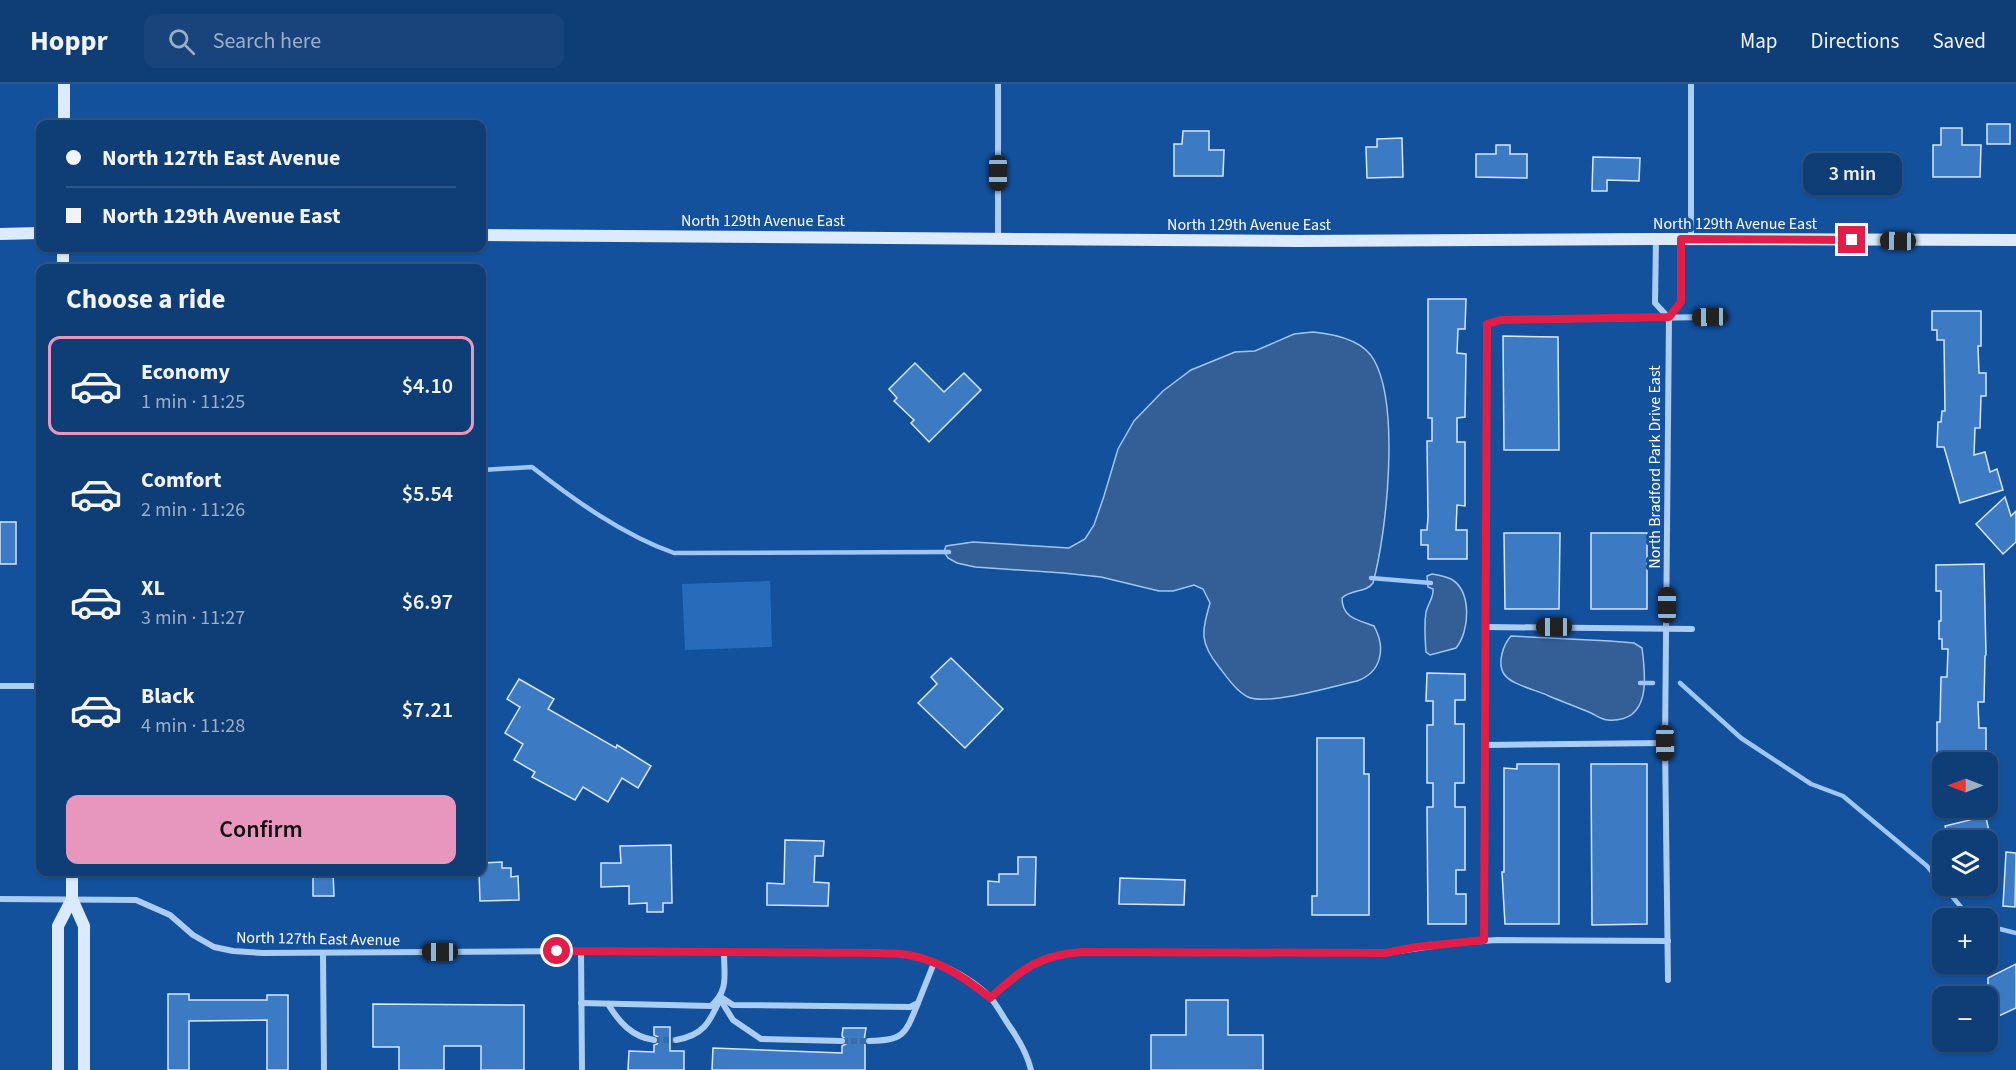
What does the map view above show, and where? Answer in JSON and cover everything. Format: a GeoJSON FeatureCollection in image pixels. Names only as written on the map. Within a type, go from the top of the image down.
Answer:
{"type":"FeatureCollection","features":[{"type":"Feature","properties":{"kind":"street"},"geometry":{"type":"LineString","coordinates":[[64,84],[64,120]]}},
{"type":"Feature","properties":{"kind":"street"},"geometry":{"type":"LineString","coordinates":[[998,84],[998,239]]}},
{"type":"Feature","properties":{"kind":"street","name":"North Bradford Park Drive East"},"geometry":{"type":"LineString","coordinates":[[1668,980],[1665,743],[1669,317],[1681,302],[1686,239],[1691,84]]}},
{"type":"Feature","properties":{"kind":"street"},"geometry":{"type":"LineString","coordinates":[[0,234],[36,233]]}},
{"type":"Feature","properties":{"kind":"street","name":"North 129th Avenue East"},"geometry":{"type":"LineString","coordinates":[[486,235],[1298,241],[2016,240]]}},
{"type":"Feature","properties":{"kind":"street"},"geometry":{"type":"LineString","coordinates":[[1656,239],[1655,303],[1669,317]]}},
{"type":"Feature","properties":{"kind":"street"},"geometry":{"type":"LineString","coordinates":[[1484,940],[1487,324],[1501,320],[1710,317]]}},
{"type":"Feature","properties":{"kind":"street"},"geometry":{"type":"LineString","coordinates":[[1486,627],[1692,628]]}},
{"type":"Feature","properties":{"kind":"street"},"geometry":{"type":"LineString","coordinates":[[0,686],[36,686]]}},
{"type":"Feature","properties":{"kind":"street"},"geometry":{"type":"LineString","coordinates":[[1486,745],[1665,743]]}},
{"type":"Feature","properties":{"kind":"street"},"geometry":{"type":"LineString","coordinates":[[72,876],[72,899],[84,926],[84,1070]]}},
{"type":"Feature","properties":{"kind":"street","name":"North 127th East Avenue"},"geometry":{"type":"LineString","coordinates":[[0,899],[136,900],[170,915],[193,935],[214,947],[232,951],[323,953],[581,951],[908,955],[934,963],[970,981],[990,998],[1016,1035],[1031,1070]]}},
{"type":"Feature","properties":{"kind":"street"},"geometry":{"type":"LineString","coordinates":[[58,1070],[58,926],[72,899]]}},
{"type":"Feature","properties":{"kind":"street"},"geometry":{"type":"LineString","coordinates":[[990,998],[1024,969],[1041,959],[1081,952],[1385,953],[1416,947],[1484,940],[1668,942]]}},
{"type":"Feature","properties":{"kind":"street"},"geometry":{"type":"LineString","coordinates":[[581,951],[582,1070]]}},
{"type":"Feature","properties":{"kind":"street"},"geometry":{"type":"LineString","coordinates":[[323,953],[324,1070]]}},
{"type":"Feature","properties":{"kind":"street"},"geometry":{"type":"LineString","coordinates":[[676,1040],[688,1038],[708,1024],[721,998],[724,986],[724,953]]}},
{"type":"Feature","properties":{"kind":"street"},"geometry":{"type":"LineString","coordinates":[[869,1041],[892,1041],[902,1034],[918,1004],[934,963]]}},
{"type":"Feature","properties":{"kind":"street"},"geometry":{"type":"LineString","coordinates":[[581,1004],[711,1006],[721,998]]}},
{"type":"Feature","properties":{"kind":"street"},"geometry":{"type":"LineString","coordinates":[[721,998],[733,1005],[910,1007],[918,1004]]}},
{"type":"Feature","properties":{"kind":"street"},"geometry":{"type":"LineString","coordinates":[[721,998],[733,1020],[761,1039],[842,1041]]}},
{"type":"Feature","properties":{"kind":"street"},"geometry":{"type":"LineString","coordinates":[[608,1004],[618,1021],[633,1033],[641,1038],[654,1040]]}},
{"type":"Feature","properties":{"kind":"shaded area"},"geometry":{"type":"Polygon","coordinates":[[[1313,332],[1347,339],[1363,347],[1369,353],[1382,381],[1387,407],[1389,437],[1386,502],[1383,533],[1373,583],[1342,598],[1348,614],[1374,626],[1378,634],[1380,651],[1377,665],[1365,677],[1318,691],[1285,697],[1257,699],[1248,697],[1232,684],[1208,651],[1204,629],[1210,603],[1203,589],[1194,585],[1173,591],[1159,591],[1101,577],[975,567],[957,563],[948,558],[944,552],[946,546],[973,542],[1069,548],[1085,539],[1094,525],[1118,449],[1134,421],[1163,391],[1191,370],[1235,352],[1255,351],[1294,334],[1313,332]]]}},
{"type":"Feature","properties":{"kind":"shaded area"},"geometry":{"type":"Polygon","coordinates":[[[1432,574],[1449,578],[1458,585],[1463,592],[1467,612],[1464,632],[1456,648],[1430,655],[1426,652],[1425,627],[1426,612],[1433,592],[1433,589],[1428,587],[1427,576],[1432,574]]]}},
{"type":"Feature","properties":{"kind":"shaded area"},"geometry":{"type":"Polygon","coordinates":[[[770,581],[772,647],[685,650],[682,584],[770,581]]]}},
{"type":"Feature","properties":{"kind":"shaded area"},"geometry":{"type":"Polygon","coordinates":[[[1511,636],[1634,643],[1642,648],[1644,672],[1643,696],[1639,706],[1632,714],[1622,719],[1606,720],[1512,681],[1504,674],[1501,665],[1503,649],[1511,636]]]}},
{"type":"Feature","properties":{"kind":"building"},"geometry":{"type":"Polygon","coordinates":[[[1987,124],[2010,124],[2010,144],[1987,144],[1987,124]]]}},
{"type":"Feature","properties":{"kind":"building"},"geometry":{"type":"Polygon","coordinates":[[[1941,128],[1962,128],[1962,145],[1981,145],[1980,177],[1933,177],[1933,145],[1941,145],[1941,128]]]}},
{"type":"Feature","properties":{"kind":"building"},"geometry":{"type":"Polygon","coordinates":[[[1183,131],[1209,131],[1209,150],[1224,150],[1223,176],[1174,176],[1174,144],[1182,144],[1183,131]]]}},
{"type":"Feature","properties":{"kind":"building"},"geometry":{"type":"Polygon","coordinates":[[[1402,138],[1403,177],[1367,178],[1366,147],[1377,147],[1377,139],[1402,138]]]}},
{"type":"Feature","properties":{"kind":"building"},"geometry":{"type":"Polygon","coordinates":[[[1496,145],[1510,145],[1510,154],[1527,154],[1527,178],[1476,177],[1476,154],[1496,154],[1496,145]]]}},
{"type":"Feature","properties":{"kind":"building"},"geometry":{"type":"Polygon","coordinates":[[[1593,157],[1640,158],[1639,181],[1607,180],[1607,191],[1592,191],[1593,157]]]}},
{"type":"Feature","properties":{"kind":"building"},"geometry":{"type":"Polygon","coordinates":[[[1428,299],[1466,299],[1465,329],[1458,329],[1457,353],[1466,354],[1465,417],[1457,418],[1457,442],[1465,442],[1465,506],[1457,505],[1456,530],[1467,530],[1467,559],[1428,559],[1428,545],[1421,545],[1421,530],[1427,530],[1428,517],[1427,441],[1432,441],[1432,418],[1428,418],[1428,299]]]}},
{"type":"Feature","properties":{"kind":"building"},"geometry":{"type":"Polygon","coordinates":[[[1932,311],[1981,311],[1981,346],[1978,346],[1979,373],[1986,373],[1986,396],[1981,396],[1980,428],[1975,428],[1974,455],[1985,452],[1990,472],[1997,469],[2003,490],[1960,503],[1944,447],[1937,447],[1938,422],[1941,422],[1942,411],[1945,411],[1944,340],[1937,340],[1937,330],[1932,330],[1932,311]]]}},
{"type":"Feature","properties":{"kind":"building"},"geometry":{"type":"Polygon","coordinates":[[[1503,336],[1558,337],[1559,450],[1504,450],[1503,336]]]}},
{"type":"Feature","properties":{"kind":"building"},"geometry":{"type":"Polygon","coordinates":[[[915,363],[944,392],[964,373],[981,390],[929,442],[911,423],[914,420],[894,401],[897,398],[889,389],[915,363]]]}},
{"type":"Feature","properties":{"kind":"building"},"geometry":{"type":"Polygon","coordinates":[[[2005,497],[2011,516],[2016,511],[2016,542],[2003,554],[1976,524],[2005,497]]]}},
{"type":"Feature","properties":{"kind":"building"},"geometry":{"type":"Polygon","coordinates":[[[0,522],[16,522],[16,564],[0,564],[0,522]]]}},
{"type":"Feature","properties":{"kind":"building"},"geometry":{"type":"Polygon","coordinates":[[[1504,533],[1560,533],[1559,609],[1505,609],[1504,533]]]}},
{"type":"Feature","properties":{"kind":"building"},"geometry":{"type":"Polygon","coordinates":[[[1591,533],[1647,533],[1647,609],[1591,609],[1591,533]]]}},
{"type":"Feature","properties":{"kind":"building"},"geometry":{"type":"Polygon","coordinates":[[[1984,564],[1986,655],[1984,702],[1978,702],[1979,728],[1986,728],[1986,752],[1937,752],[1941,677],[1947,677],[1948,649],[1942,649],[1942,639],[1939,639],[1941,591],[1936,591],[1936,565],[1984,564]]]}},
{"type":"Feature","properties":{"kind":"building"},"geometry":{"type":"Polygon","coordinates":[[[951,658],[1003,709],[965,748],[918,703],[937,684],[931,677],[951,658]]]}},
{"type":"Feature","properties":{"kind":"building"},"geometry":{"type":"Polygon","coordinates":[[[1427,673],[1465,674],[1465,700],[1455,700],[1455,724],[1464,724],[1464,783],[1455,783],[1455,807],[1465,807],[1465,870],[1456,870],[1456,894],[1466,894],[1466,924],[1428,924],[1427,807],[1433,807],[1433,783],[1427,783],[1427,725],[1433,725],[1433,701],[1426,701],[1427,673]]]}},
{"type":"Feature","properties":{"kind":"building"},"geometry":{"type":"Polygon","coordinates":[[[519,679],[554,699],[548,709],[616,748],[617,745],[651,766],[638,788],[622,778],[608,802],[583,787],[575,800],[532,777],[535,772],[514,760],[523,744],[505,733],[520,707],[507,699],[519,679]]]}},
{"type":"Feature","properties":{"kind":"building"},"geometry":{"type":"Polygon","coordinates":[[[1317,738],[1364,738],[1364,774],[1369,774],[1369,915],[1312,915],[1312,896],[1317,896],[1317,738]]]}},
{"type":"Feature","properties":{"kind":"building"},"geometry":{"type":"Polygon","coordinates":[[[1517,764],[1559,764],[1559,924],[1505,924],[1502,872],[1504,872],[1504,768],[1517,769],[1517,764]]]}},
{"type":"Feature","properties":{"kind":"building"},"geometry":{"type":"Polygon","coordinates":[[[1591,764],[1647,764],[1647,924],[1592,925],[1591,764]]]}},
{"type":"Feature","properties":{"kind":"building"},"geometry":{"type":"Polygon","coordinates":[[[1970,818],[1986,818],[1989,830],[1946,830],[1945,826],[1970,820],[1970,818]]]}},
{"type":"Feature","properties":{"kind":"building"},"geometry":{"type":"Polygon","coordinates":[[[785,840],[824,841],[823,856],[815,856],[814,882],[829,883],[828,906],[767,905],[767,883],[784,884],[785,840]]]}},
{"type":"Feature","properties":{"kind":"building"},"geometry":{"type":"Polygon","coordinates":[[[671,845],[672,903],[663,903],[663,912],[647,912],[647,903],[629,904],[629,886],[601,887],[601,863],[621,863],[620,846],[671,845]]]}},
{"type":"Feature","properties":{"kind":"building"},"geometry":{"type":"Polygon","coordinates":[[[2006,852],[2016,853],[2015,907],[2003,906],[2006,852]]]}},
{"type":"Feature","properties":{"kind":"building"},"geometry":{"type":"Polygon","coordinates":[[[1018,857],[1036,857],[1035,905],[988,905],[988,881],[999,882],[999,874],[1018,874],[1018,857]]]}},
{"type":"Feature","properties":{"kind":"building"},"geometry":{"type":"Polygon","coordinates":[[[502,862],[502,868],[511,868],[511,877],[518,876],[519,900],[480,901],[479,876],[486,876],[486,863],[502,862]]]}},
{"type":"Feature","properties":{"kind":"building"},"geometry":{"type":"Polygon","coordinates":[[[313,876],[333,876],[334,896],[313,896],[313,876]]]}},
{"type":"Feature","properties":{"kind":"building"},"geometry":{"type":"Polygon","coordinates":[[[1120,878],[1185,880],[1184,905],[1119,904],[1120,878]]]}},
{"type":"Feature","properties":{"kind":"building"},"geometry":{"type":"Polygon","coordinates":[[[2016,964],[2016,1008],[1998,1016],[1998,986],[1988,986],[1988,978],[2016,964]]]}},
{"type":"Feature","properties":{"kind":"building"},"geometry":{"type":"Polygon","coordinates":[[[168,994],[189,994],[189,1000],[267,1000],[267,995],[288,995],[288,1070],[267,1070],[267,1020],[189,1021],[189,1070],[168,1070],[168,994]]]}},
{"type":"Feature","properties":{"kind":"building"},"geometry":{"type":"Polygon","coordinates":[[[1186,1000],[1228,1000],[1228,1035],[1263,1035],[1263,1070],[1151,1070],[1151,1035],[1186,1035],[1186,1000]]]}},
{"type":"Feature","properties":{"kind":"building"},"geometry":{"type":"Polygon","coordinates":[[[373,1004],[524,1005],[524,1070],[481,1070],[481,1046],[444,1046],[444,1070],[399,1070],[399,1047],[373,1047],[373,1004]]]}},
{"type":"Feature","properties":{"kind":"building"},"geometry":{"type":"Polygon","coordinates":[[[654,1027],[670,1027],[670,1051],[684,1051],[684,1070],[628,1070],[629,1051],[654,1052],[654,1045],[659,1041],[654,1035],[654,1027]]]}},
{"type":"Feature","properties":{"kind":"building"},"geometry":{"type":"Polygon","coordinates":[[[843,1028],[866,1028],[865,1070],[712,1070],[713,1048],[842,1053],[842,1046],[847,1041],[842,1036],[843,1028]]]}},
{"type":"Feature","properties":{"kind":"waterway"},"geometry":{"type":"LineString","coordinates":[[486,470],[532,467],[618,527],[674,553],[949,552]]}},
{"type":"Feature","properties":{"kind":"waterway"},"geometry":{"type":"LineString","coordinates":[[1371,578],[1431,583]]}},
{"type":"Feature","properties":{"kind":"waterway"},"geometry":{"type":"LineString","coordinates":[[1640,683],[1653,683]]}},
{"type":"Feature","properties":{"kind":"waterway"},"geometry":{"type":"LineString","coordinates":[[1680,683],[1741,738],[1811,784],[1843,796],[1927,866],[1962,908]]}},
{"type":"Feature","properties":{"kind":"waterway"},"geometry":{"type":"LineString","coordinates":[[1998,928],[2016,933]]}},
{"type":"Feature","properties":{"kind":"tunnel"},"geometry":{"type":"LineString","coordinates":[[654,1040],[676,1040]]}},
{"type":"Feature","properties":{"kind":"tunnel"},"geometry":{"type":"LineString","coordinates":[[842,1041],[869,1041]]}},
{"type":"Feature","properties":{"kind":"route"},"geometry":{"type":"LineString","coordinates":[[557,951],[908,955],[954,972],[970,981],[990,998],[1024,969],[1041,959],[1060,954],[1081,952],[1385,953],[1416,947],[1484,940],[1487,324],[1501,320],[1575,317],[1669,317],[1681,302],[1681,239],[1852,240]]}}]}
